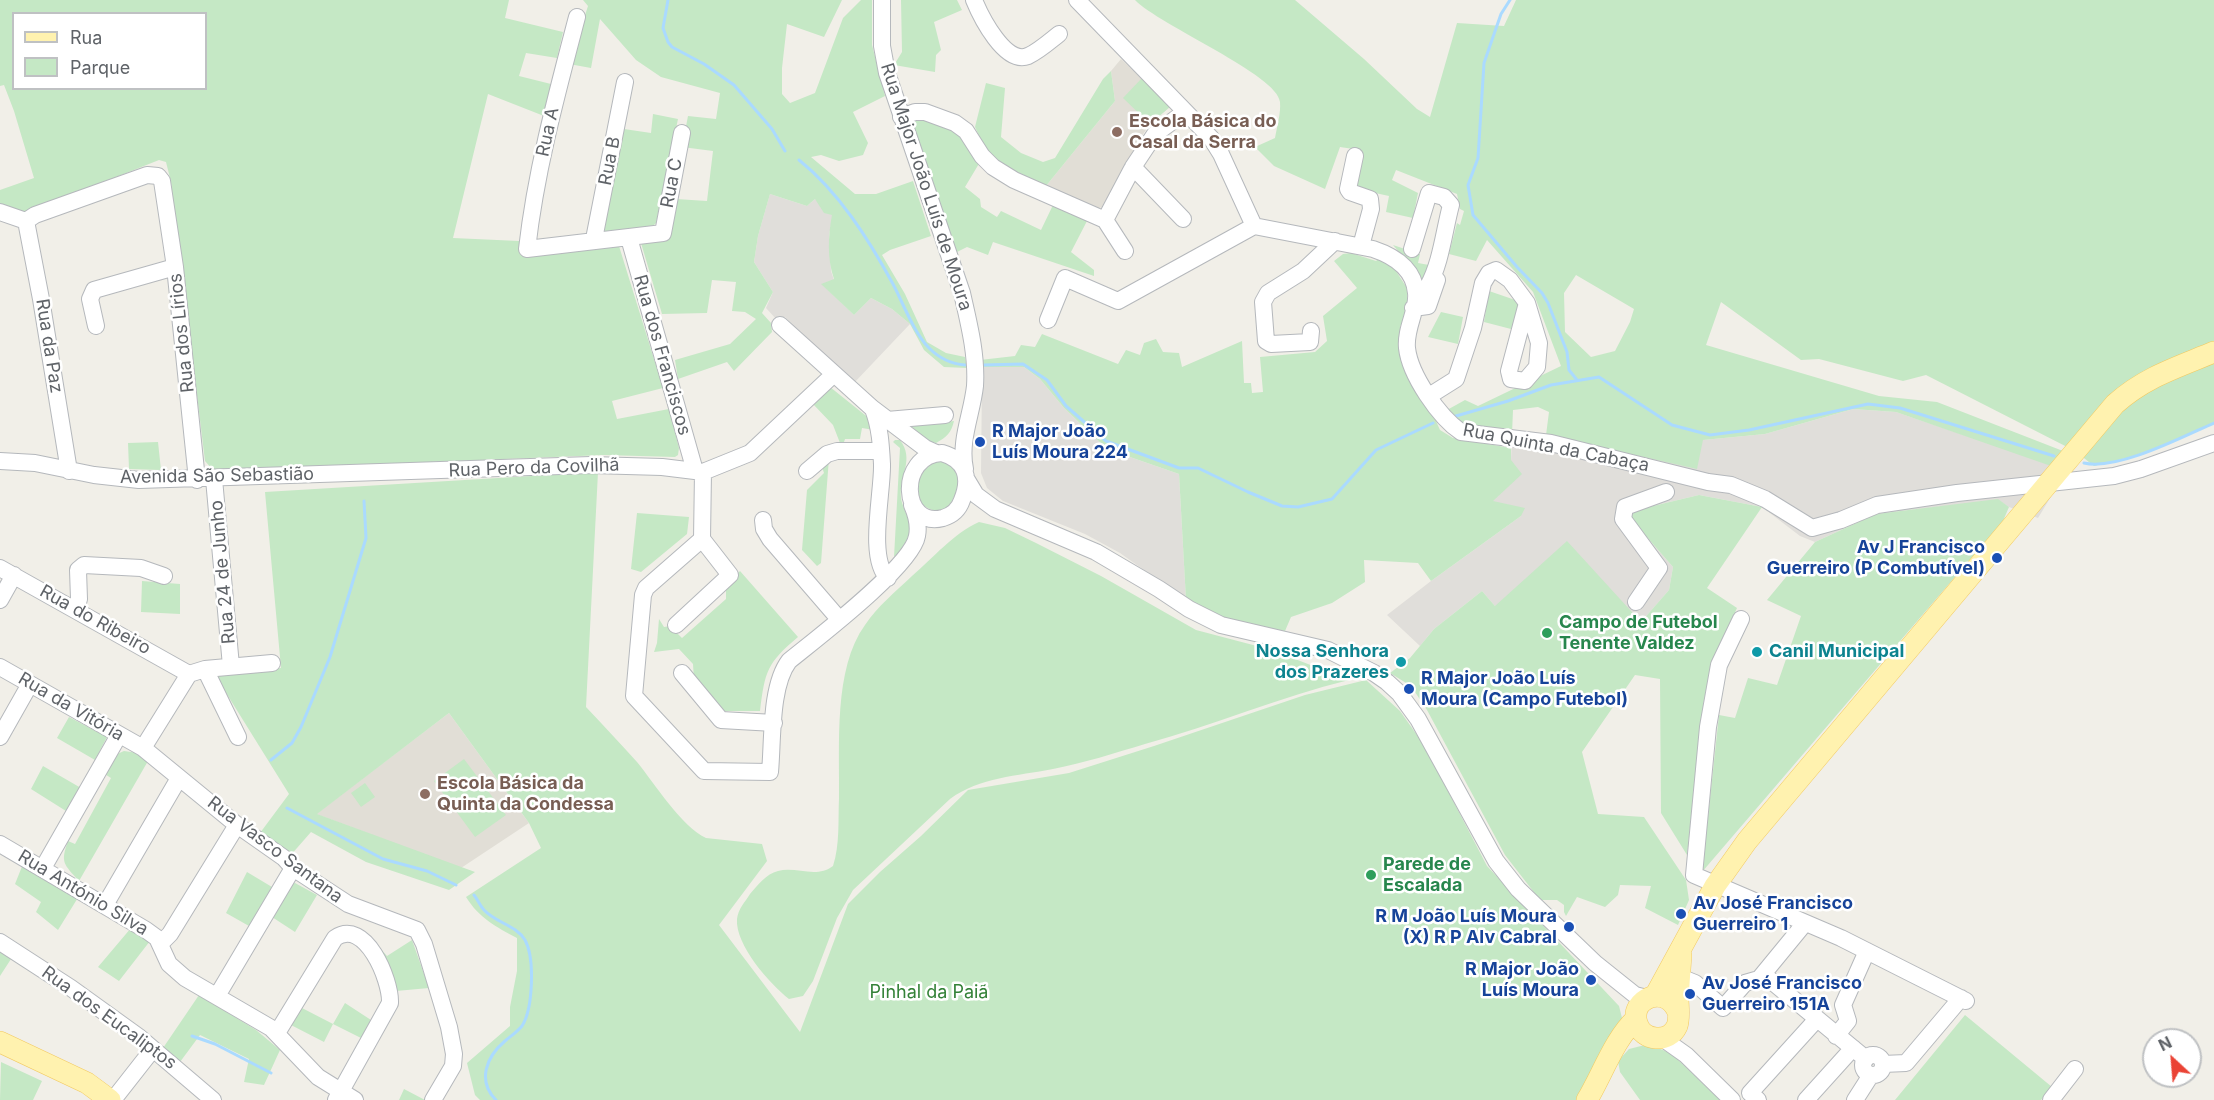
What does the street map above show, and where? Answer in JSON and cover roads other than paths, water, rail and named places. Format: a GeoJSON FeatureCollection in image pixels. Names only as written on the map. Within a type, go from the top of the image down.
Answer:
{"type":"FeatureCollection","features":[{"type":"Feature","properties":{"kind":"main road"},"geometry":{"type":"LineString","coordinates":[[1587,1100],[1606,1067],[1628,1045],[1647,1017],[1715,886],[1747,841],[2115,404],[2150,378],[2214,352]]}},
{"type":"Feature","properties":{"kind":"main road"},"geometry":{"type":"LineString","coordinates":[[1647,1017],[1673,1031],[1678,1015],[1682,946]]}},
{"type":"Feature","properties":{"kind":"main road"},"geometry":{"type":"LineString","coordinates":[[1647,1017],[1667,998],[1676,1006],[1678,1015]]}},
{"type":"Feature","properties":{"kind":"main road"},"geometry":{"type":"LineString","coordinates":[[0,1042],[87,1083],[111,1100]]}},
{"type":"Feature","properties":{"kind":"street","name":"Rua Major João Luís de Moura"},"geometry":{"type":"LineString","coordinates":[[882,0],[884,58],[962,293],[969,323],[975,360],[975,384],[963,451],[966,475]]}},
{"type":"Feature","properties":{"kind":"street"},"geometry":{"type":"LineString","coordinates":[[974,0],[987,27],[1016,57],[1029,55],[1059,34]]}},
{"type":"Feature","properties":{"kind":"street"},"geometry":{"type":"LineString","coordinates":[[1077,0],[1211,138],[1221,154],[1254,226]]}},
{"type":"Feature","properties":{"kind":"street","name":"Rua A"},"geometry":{"type":"LineString","coordinates":[[576,17],[551,116],[531,214],[528,249],[594,239]]}},
{"type":"Feature","properties":{"kind":"street","name":"Rua B"},"geometry":{"type":"LineString","coordinates":[[594,239],[625,82]]}},
{"type":"Feature","properties":{"kind":"street"},"geometry":{"type":"LineString","coordinates":[[902,117],[915,112],[925,112],[955,123],[966,131],[982,156],[1000,172],[1105,220],[1125,252]]}},
{"type":"Feature","properties":{"kind":"street"},"geometry":{"type":"LineString","coordinates":[[1105,220],[1133,167],[1155,134],[1185,112]]}},
{"type":"Feature","properties":{"kind":"street","name":"Rua C"},"geometry":{"type":"LineString","coordinates":[[629,238],[663,233],[682,134]]}},
{"type":"Feature","properties":{"kind":"street"},"geometry":{"type":"LineString","coordinates":[[1355,156],[1347,189],[1370,200],[1371,209],[1361,246]]}},
{"type":"Feature","properties":{"kind":"street"},"geometry":{"type":"LineString","coordinates":[[1133,167],[1183,219]]}},
{"type":"Feature","properties":{"kind":"street","name":"Rua dos Lírios"},"geometry":{"type":"LineString","coordinates":[[26,221],[35,215],[147,175],[158,176],[164,186],[175,267],[197,480]]}},
{"type":"Feature","properties":{"kind":"street"},"geometry":{"type":"LineString","coordinates":[[1048,320],[1065,278],[1118,301],[1254,226],[1361,246],[1390,254],[1400,261],[1408,272],[1415,301],[1428,306],[1436,285],[1438,255],[1451,205],[1444,198],[1429,193],[1412,249]]}},
{"type":"Feature","properties":{"kind":"street"},"geometry":{"type":"LineString","coordinates":[[0,212],[26,221]]}},
{"type":"Feature","properties":{"kind":"street","name":"Rua da Paz"},"geometry":{"type":"LineString","coordinates":[[26,221],[69,471]]}},
{"type":"Feature","properties":{"kind":"street"},"geometry":{"type":"LineString","coordinates":[[594,239],[629,238]]}},
{"type":"Feature","properties":{"kind":"street","name":"Rua dos Franciscos"},"geometry":{"type":"LineString","coordinates":[[629,238],[699,471],[702,539]]}},
{"type":"Feature","properties":{"kind":"street"},"geometry":{"type":"LineString","coordinates":[[1311,331],[1310,342],[1271,344],[1266,341],[1263,302],[1269,293],[1303,271],[1335,241]]}},
{"type":"Feature","properties":{"kind":"street"},"geometry":{"type":"LineString","coordinates":[[96,326],[90,299],[94,290],[175,267]]}},
{"type":"Feature","properties":{"kind":"street"},"geometry":{"type":"LineString","coordinates":[[1429,396],[1456,378],[1473,328],[1483,283],[1489,273],[1496,270],[1510,280],[1527,303]]}},
{"type":"Feature","properties":{"kind":"street","name":"Rua Quinta da Cabaça"},"geometry":{"type":"LineString","coordinates":[[1415,301],[1407,336],[1410,363],[1429,396],[1450,425],[1461,432],[1551,444],[1708,482],[1731,484],[1765,499],[1812,528],[1877,505],[2132,472],[2214,442]]}},
{"type":"Feature","properties":{"kind":"street"},"geometry":{"type":"LineString","coordinates":[[780,325],[893,425],[925,448],[958,461],[976,495],[995,508],[1096,552],[1189,609],[1221,625],[1328,650],[1387,682],[1399,693],[1418,719],[1496,861],[1518,889],[1595,963],[1635,995],[1647,1017],[1732,1100]]}},
{"type":"Feature","properties":{"kind":"street"},"geometry":{"type":"LineString","coordinates":[[699,471],[750,453],[834,374]]}},
{"type":"Feature","properties":{"kind":"street"},"geometry":{"type":"LineString","coordinates":[[872,408],[880,432],[882,463],[878,553],[880,568],[888,578]]}},
{"type":"Feature","properties":{"kind":"street","name":"Rua Major João Luís de Moura"},"geometry":{"type":"LineString","coordinates":[[939,453],[955,441],[970,409]]}},
{"type":"Feature","properties":{"kind":"street"},"geometry":{"type":"LineString","coordinates":[[893,425],[945,415]]}},
{"type":"Feature","properties":{"kind":"street"},"geometry":{"type":"LineString","coordinates":[[893,425],[911,449],[914,472]]}},
{"type":"Feature","properties":{"kind":"street"},"geometry":{"type":"LineString","coordinates":[[807,471],[827,454],[833,452],[880,451]]}},
{"type":"Feature","properties":{"kind":"street"},"geometry":{"type":"LineString","coordinates":[[676,625],[730,575],[702,539],[646,588],[634,696],[704,771],[770,772],[777,687],[783,669],[789,661],[888,578],[909,554],[917,537],[916,518],[909,488],[920,462],[939,453]]}},
{"type":"Feature","properties":{"kind":"street","name":"Avenida São Sebastião"},"geometry":{"type":"LineString","coordinates":[[1,459],[139,480],[197,480],[364,473]]}},
{"type":"Feature","properties":{"kind":"street","name":"Rua Pero da Covilhã"},"geometry":{"type":"LineString","coordinates":[[364,473],[591,465],[628,465],[699,471]]}},
{"type":"Feature","properties":{"kind":"street"},"geometry":{"type":"LineString","coordinates":[[917,537],[950,515],[963,498],[966,475]]}},
{"type":"Feature","properties":{"kind":"street","name":"Rua 24 de Junho"},"geometry":{"type":"LineString","coordinates":[[214,479],[231,666]]}},
{"type":"Feature","properties":{"kind":"street"},"geometry":{"type":"LineString","coordinates":[[1636,602],[1659,568],[1623,519],[1625,507],[1666,492]]}},
{"type":"Feature","properties":{"kind":"street"},"geometry":{"type":"LineString","coordinates":[[912,505],[929,518],[940,519],[972,508],[995,508]]}},
{"type":"Feature","properties":{"kind":"street"},"geometry":{"type":"LineString","coordinates":[[763,520],[764,529],[770,539],[839,619]]}},
{"type":"Feature","properties":{"kind":"street"},"geometry":{"type":"LineString","coordinates":[[76,609],[79,599],[78,570],[84,565],[141,568],[164,576]]}},
{"type":"Feature","properties":{"kind":"street"},"geometry":{"type":"LineString","coordinates":[[0,600],[7,571]]}},
{"type":"Feature","properties":{"kind":"street","name":"Rua do Ribeiro"},"geometry":{"type":"LineString","coordinates":[[7,571],[197,672]]}},
{"type":"Feature","properties":{"kind":"street"},"geometry":{"type":"LineString","coordinates":[[1741,619],[1719,665],[1708,727],[1694,875],[1867,951],[1963,1000],[1906,1063],[1868,1062],[1806,1100]]}},
{"type":"Feature","properties":{"kind":"street"},"geometry":{"type":"LineString","coordinates":[[143,748],[197,672],[231,666],[272,663]]}},
{"type":"Feature","properties":{"kind":"street","name":"Rua da Vitória"},"geometry":{"type":"LineString","coordinates":[[0,667],[143,748]]}},
{"type":"Feature","properties":{"kind":"street"},"geometry":{"type":"LineString","coordinates":[[197,672],[238,737]]}},
{"type":"Feature","properties":{"kind":"street"},"geometry":{"type":"LineString","coordinates":[[682,674],[722,720],[774,723]]}},
{"type":"Feature","properties":{"kind":"street"},"geometry":{"type":"LineString","coordinates":[[0,737],[30,684]]}},
{"type":"Feature","properties":{"kind":"street"},"geometry":{"type":"LineString","coordinates":[[43,868],[119,735]]}},
{"type":"Feature","properties":{"kind":"street","name":"Rua Vasco Santana"},"geometry":{"type":"LineString","coordinates":[[143,748],[293,868],[348,904],[417,930],[424,944],[453,1041],[453,1066],[433,1100]]}},
{"type":"Feature","properties":{"kind":"street"},"geometry":{"type":"LineString","coordinates":[[105,905],[179,778]]}},
{"type":"Feature","properties":{"kind":"street"},"geometry":{"type":"LineString","coordinates":[[160,944],[170,934],[237,825]]}},
{"type":"Feature","properties":{"kind":"street","name":"Rua António Silva"},"geometry":{"type":"LineString","coordinates":[[0,844],[157,938],[172,968],[277,1033],[303,1063],[344,1097]]}},
{"type":"Feature","properties":{"kind":"street"},"geometry":{"type":"LineString","coordinates":[[217,996],[293,868]]}},
{"type":"Feature","properties":{"kind":"street"},"geometry":{"type":"LineString","coordinates":[[1680,977],[1695,983],[1724,1008],[1745,983],[1760,979],[1805,923]]}},
{"type":"Feature","properties":{"kind":"street"},"geometry":{"type":"LineString","coordinates":[[277,1033],[335,938],[349,934],[364,942],[375,955],[384,974],[389,988],[390,1003],[344,1097]]}},
{"type":"Feature","properties":{"kind":"street","name":"Rua dos Eucaliptos"},"geometry":{"type":"LineString","coordinates":[[0,942],[140,1036],[213,1100]]}},
{"type":"Feature","properties":{"kind":"street"},"geometry":{"type":"LineString","coordinates":[[1836,1036],[1848,1021],[1843,1005],[1867,951]]}},
{"type":"Feature","properties":{"kind":"street"},"geometry":{"type":"LineString","coordinates":[[1763,974],[1868,1062]]}},
{"type":"Feature","properties":{"kind":"street"},"geometry":{"type":"LineString","coordinates":[[1678,1015],[1687,1046],[1703,1073]]}},
{"type":"Feature","properties":{"kind":"street"},"geometry":{"type":"LineString","coordinates":[[1758,1100],[1750,1093],[1816,1019]]}},
{"type":"Feature","properties":{"kind":"street"},"geometry":{"type":"LineString","coordinates":[[111,1100],[153,1049]]}},
{"type":"Feature","properties":{"kind":"street"},"geometry":{"type":"LineString","coordinates":[[1855,1100],[1868,1062]]}},
{"type":"Feature","properties":{"kind":"street"},"geometry":{"type":"LineString","coordinates":[[2051,1100],[2075,1069]]}},
{"type":"Feature","properties":{"kind":"waterway"},"geometry":{"type":"LineString","coordinates":[[668,0],[663,28],[668,42],[672,47],[704,64],[734,85],[772,129],[785,151]]}},
{"type":"Feature","properties":{"kind":"waterway"},"geometry":{"type":"LineString","coordinates":[[1510,0],[1501,14],[1484,63],[1478,158],[1468,185],[1473,215],[1542,293],[1567,352],[1569,370],[1577,380]]}},
{"type":"Feature","properties":{"kind":"waterway"},"geometry":{"type":"LineString","coordinates":[[799,160],[840,202],[863,234],[884,267],[924,342],[941,358],[965,365]]}},
{"type":"Feature","properties":{"kind":"waterway"},"geometry":{"type":"LineString","coordinates":[[983,365],[1023,364],[1047,380],[1066,406],[1106,441],[1179,468],[1198,468],[1282,506],[1298,507],[1332,499],[1376,450],[1433,423]]}},
{"type":"Feature","properties":{"kind":"waterway"},"geometry":{"type":"LineString","coordinates":[[1456,416],[1508,401],[1551,385],[1599,377],[1672,425],[1710,435],[1749,430],[1868,404],[1900,408],[2054,456]]}},
{"type":"Feature","properties":{"kind":"waterway"},"geometry":{"type":"LineString","coordinates":[[2084,463],[2098,464],[2131,458],[2214,423]]}},
{"type":"Feature","properties":{"kind":"waterway"},"geometry":{"type":"LineString","coordinates":[[271,760],[292,743],[330,657],[366,538],[364,501]]}},
{"type":"Feature","properties":{"kind":"waterway"},"geometry":{"type":"LineString","coordinates":[[287,808],[383,859],[427,871],[456,885]]}},
{"type":"Feature","properties":{"kind":"waterway"},"geometry":{"type":"LineString","coordinates":[[474,895],[489,914],[521,935],[525,940],[530,959],[531,983],[526,1018],[522,1026],[498,1047],[486,1069],[487,1085],[496,1100]]}},
{"type":"Feature","properties":{"kind":"waterway"},"geometry":{"type":"LineString","coordinates":[[192,1036],[215,1044],[271,1073]]}},
{"type":"Feature","properties":{"kind":"place","name":"Escola Básica do Casal da Serra"},"geometry":{"type":"Point","coordinates":[1117,132]}},
{"type":"Feature","properties":{"kind":"place","name":"R Major João Luís Moura 224"},"geometry":{"type":"Point","coordinates":[980,442]}},
{"type":"Feature","properties":{"kind":"place","name":"Av J Francisco Guerreiro (P Combutível)"},"geometry":{"type":"Point","coordinates":[1997,558]}},
{"type":"Feature","properties":{"kind":"place","name":"Campo de Futebol Tenente Valdez"},"geometry":{"type":"Point","coordinates":[1547,633]}},
{"type":"Feature","properties":{"kind":"place","name":"Canil Municipal"},"geometry":{"type":"Point","coordinates":[1757,652]}},
{"type":"Feature","properties":{"kind":"place","name":"Nossa Senhora dos Prazeres"},"geometry":{"type":"Point","coordinates":[1401,662]}},
{"type":"Feature","properties":{"kind":"place","name":"R Major João Luís Moura (Campo Futebol)"},"geometry":{"type":"Point","coordinates":[1409,689]}},
{"type":"Feature","properties":{"kind":"place","name":"Escola Básica da Quinta da Condessa"},"geometry":{"type":"Point","coordinates":[425,794]}},
{"type":"Feature","properties":{"kind":"place","name":"Parede de Escalada"},"geometry":{"type":"Point","coordinates":[1371,875]}},
{"type":"Feature","properties":{"kind":"place","name":"Av José Francisco Guerreiro 1"},"geometry":{"type":"Point","coordinates":[1681,914]}},
{"type":"Feature","properties":{"kind":"place","name":"R M João Luís Moura (X) R P Alv Cabral"},"geometry":{"type":"Point","coordinates":[1569,927]}},
{"type":"Feature","properties":{"kind":"place","name":"R Major João Luís Moura"},"geometry":{"type":"Point","coordinates":[1591,980]}},
{"type":"Feature","properties":{"kind":"place","name":"Av José Francisco Guerreiro 151A"},"geometry":{"type":"Point","coordinates":[1690,994]}},
{"type":"Feature","properties":{"kind":"park label","name":"Pinhal da Paiã"},"geometry":{"type":"Point","coordinates":[929,993]}}]}
